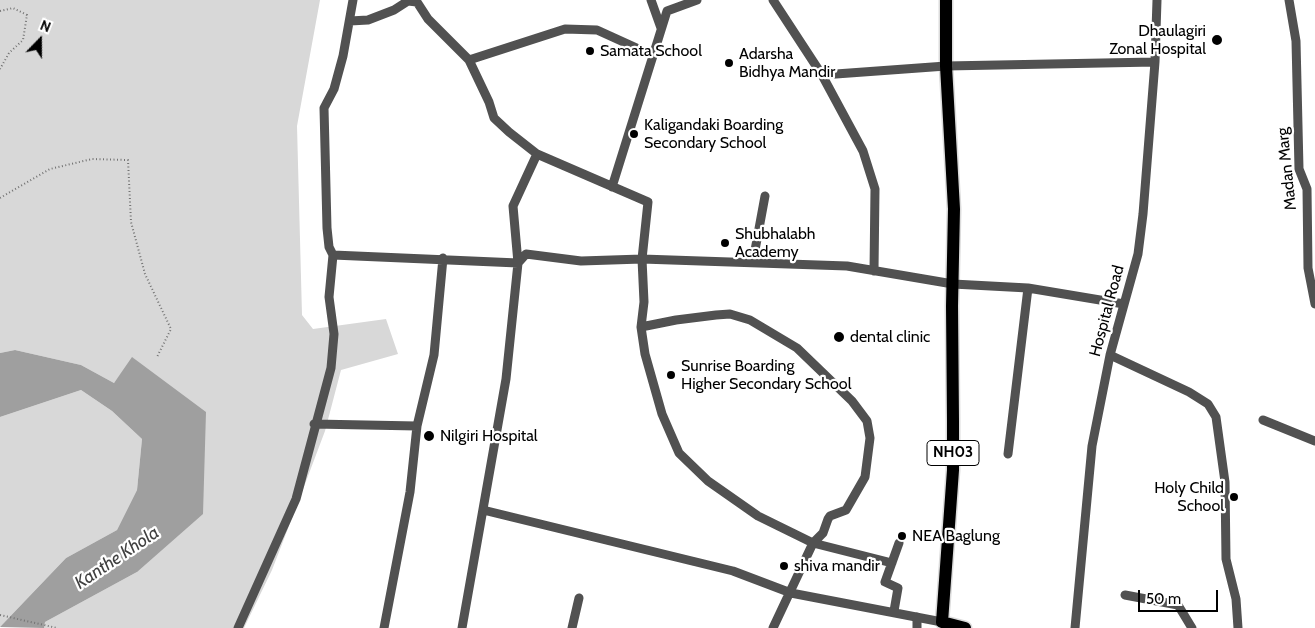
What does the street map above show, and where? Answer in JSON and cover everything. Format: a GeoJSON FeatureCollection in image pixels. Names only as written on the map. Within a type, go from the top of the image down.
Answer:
{"type":"FeatureCollection","features":[{"type":"Feature","properties":{"kind":"main road","name":"NH03"},"geometry":{"type":"LineString","coordinates":[[942,622],[953,470],[954,209],[946,66],[946,0]]}},
{"type":"Feature","properties":{"kind":"main road"},"geometry":{"type":"LineString","coordinates":[[942,622],[965,628]]}},
{"type":"Feature","properties":{"kind":"street"},"geometry":{"type":"LineString","coordinates":[[238,628],[296,499],[332,360],[334,334],[329,297],[334,255],[328,247],[324,108],[334,89],[353,0]]}},
{"type":"Feature","properties":{"kind":"street"},"geometry":{"type":"LineString","coordinates":[[651,0],[661,28]]}},
{"type":"Feature","properties":{"kind":"street"},"geometry":{"type":"LineString","coordinates":[[612,187],[667,11],[697,0]]}},
{"type":"Feature","properties":{"kind":"street"},"geometry":{"type":"LineString","coordinates":[[773,0],[822,75],[863,151],[875,189],[874,271]]}},
{"type":"Feature","properties":{"kind":"street","name":"Hospital Road"},"geometry":{"type":"LineString","coordinates":[[1075,628],[1092,446],[1110,355],[1138,254],[1143,214],[1154,62],[1156,0]]}},
{"type":"Feature","properties":{"kind":"street","name":"Madan Marg"},"geometry":{"type":"LineString","coordinates":[[1289,0],[1296,41],[1299,169],[1307,189],[1308,268],[1315,304]]}},
{"type":"Feature","properties":{"kind":"street"},"geometry":{"type":"LineString","coordinates":[[350,20],[368,20],[394,10],[408,1],[417,2],[428,19],[469,60],[489,102],[494,118],[537,154],[648,202],[642,259],[644,302],[642,327],[645,354],[662,414],[679,453],[708,480],[758,516],[814,543],[892,563]]}},
{"type":"Feature","properties":{"kind":"street"},"geometry":{"type":"LineString","coordinates":[[469,60],[565,29],[597,30],[652,55]]}},
{"type":"Feature","properties":{"kind":"street"},"geometry":{"type":"LineString","coordinates":[[822,75],[946,66],[1154,62]]}},
{"type":"Feature","properties":{"kind":"street"},"geometry":{"type":"LineString","coordinates":[[462,628],[506,378],[518,263],[514,206],[537,154]]}},
{"type":"Feature","properties":{"kind":"street"},"geometry":{"type":"LineString","coordinates":[[753,262],[765,196]]}},
{"type":"Feature","properties":{"kind":"street"},"geometry":{"type":"LineString","coordinates":[[518,263],[526,254],[581,260],[642,259],[847,266],[953,284],[1028,288],[1124,304]]}},
{"type":"Feature","properties":{"kind":"street"},"geometry":{"type":"LineString","coordinates":[[334,255],[443,258],[518,263]]}},
{"type":"Feature","properties":{"kind":"street"},"geometry":{"type":"LineString","coordinates":[[384,628],[410,492],[417,426],[434,355],[443,258]]}},
{"type":"Feature","properties":{"kind":"street"},"geometry":{"type":"LineString","coordinates":[[1008,454],[1028,288]]}},
{"type":"Feature","properties":{"kind":"street"},"geometry":{"type":"LineString","coordinates":[[642,327],[676,320],[723,315],[750,320],[797,348],[852,401],[866,421],[870,438],[865,477],[846,510],[830,516],[821,537],[814,543],[773,628]]}},
{"type":"Feature","properties":{"kind":"street"},"geometry":{"type":"LineString","coordinates":[[1110,355],[1189,392],[1208,404],[1216,417],[1225,482],[1226,559],[1236,599],[1238,628]]}},
{"type":"Feature","properties":{"kind":"street"},"geometry":{"type":"LineString","coordinates":[[1264,420],[1315,441]]}},
{"type":"Feature","properties":{"kind":"street"},"geometry":{"type":"LineString","coordinates":[[314,424],[417,426]]}},
{"type":"Feature","properties":{"kind":"street"},"geometry":{"type":"LineString","coordinates":[[483,510],[733,571],[791,593],[894,611],[942,622]]}},
{"type":"Feature","properties":{"kind":"street"},"geometry":{"type":"LineString","coordinates":[[894,611],[898,588],[885,582],[899,543]]}},
{"type":"Feature","properties":{"kind":"street"},"geometry":{"type":"LineString","coordinates":[[1125,595],[1178,605],[1192,628]]}},
{"type":"Feature","properties":{"kind":"street"},"geometry":{"type":"LineString","coordinates":[[572,628],[579,598]]}},
{"type":"Feature","properties":{"kind":"street"},"geometry":{"type":"LineString","coordinates":[[917,617],[917,628]]}},
{"type":"Feature","properties":{"kind":"path"},"geometry":{"type":"LineString","coordinates":[[0,11],[12,8],[27,15],[23,40],[9,53],[0,70]]}},
{"type":"Feature","properties":{"kind":"path"},"geometry":{"type":"LineString","coordinates":[[0,198],[50,169],[92,160],[128,160],[131,222],[145,274],[171,329],[156,357]]}},
{"type":"Feature","properties":{"kind":"path"},"geometry":{"type":"LineString","coordinates":[[0,615],[57,628]]}},
{"type":"Feature","properties":{"kind":"shaded area"},"geometry":{"type":"Polygon","coordinates":[[[0,0],[320,0],[297,126],[302,315],[313,329],[386,319],[398,354],[341,370],[325,431],[272,570],[244,628],[44,628],[45,622],[137,572],[155,376],[133,358],[114,383],[81,365],[15,350],[0,353],[0,0]]]}},
{"type":"Feature","properties":{"kind":"shaded area"},"geometry":{"type":"Polygon","coordinates":[[[81,390],[112,411],[142,439],[137,490],[117,530],[66,558],[0,627],[0,417],[81,390]]]}},
{"type":"Feature","properties":{"kind":"water","name":"Kanthe Khola"},"geometry":{"type":"Polygon","coordinates":[[[15,350],[81,365],[114,383],[132,357],[206,412],[203,514],[137,572],[45,622],[44,628],[0,627],[66,558],[117,530],[137,490],[142,439],[112,411],[81,390],[0,417],[0,353],[15,350]]]}},
{"type":"Feature","properties":{"kind":"place","name":"Dhaulagiri Zonal Hospital"},"geometry":{"type":"Point","coordinates":[1217,40]}},
{"type":"Feature","properties":{"kind":"place","name":"Samata School"},"geometry":{"type":"Point","coordinates":[590,51]}},
{"type":"Feature","properties":{"kind":"place","name":"Adarsha Bidhya Mandir"},"geometry":{"type":"Point","coordinates":[729,63]}},
{"type":"Feature","properties":{"kind":"place","name":"Kaligandaki Boarding Secondary School"},"geometry":{"type":"Point","coordinates":[634,134]}},
{"type":"Feature","properties":{"kind":"place","name":"Shubhalabh Academy"},"geometry":{"type":"Point","coordinates":[725,243]}},
{"type":"Feature","properties":{"kind":"place","name":"dental clinic"},"geometry":{"type":"Point","coordinates":[839,337]}},
{"type":"Feature","properties":{"kind":"place","name":"Sunrise Boarding Higher Secondary School"},"geometry":{"type":"Point","coordinates":[671,375]}},
{"type":"Feature","properties":{"kind":"place","name":"Nilgiri Hospital"},"geometry":{"type":"Point","coordinates":[429,436]}},
{"type":"Feature","properties":{"kind":"place","name":"Holy Child School"},"geometry":{"type":"Point","coordinates":[1234,497]}},
{"type":"Feature","properties":{"kind":"place","name":"NEA Baglung"},"geometry":{"type":"Point","coordinates":[902,536]}},
{"type":"Feature","properties":{"kind":"place","name":"shiva mandir"},"geometry":{"type":"Point","coordinates":[784,566]}}]}
